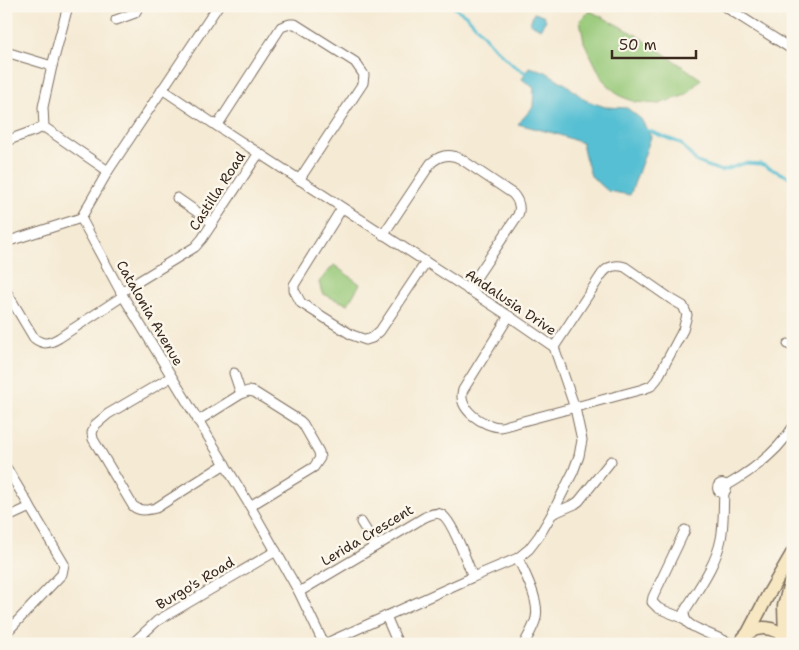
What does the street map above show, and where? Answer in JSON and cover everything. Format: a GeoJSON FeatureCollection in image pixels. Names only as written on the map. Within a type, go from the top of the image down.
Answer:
{"type":"FeatureCollection","features":[{"type":"Feature","properties":{"kind":"street"},"geometry":{"type":"LineString","coordinates":[[44,127],[43,107],[68,6]]}},
{"type":"Feature","properties":{"kind":"street"},"geometry":{"type":"LineString","coordinates":[[116,20],[135,12],[140,6]]}},
{"type":"Feature","properties":{"kind":"street"},"geometry":{"type":"LineString","coordinates":[[6,242],[81,218],[108,171],[218,6]]}},
{"type":"Feature","properties":{"kind":"street"},"geometry":{"type":"LineString","coordinates":[[724,6],[793,50]]}},
{"type":"Feature","properties":{"kind":"street"},"geometry":{"type":"LineString","coordinates":[[217,126],[281,27],[295,24],[354,62],[364,75],[363,83],[300,180]]}},
{"type":"Feature","properties":{"kind":"street"},"geometry":{"type":"LineString","coordinates":[[6,52],[52,66]]}},
{"type":"Feature","properties":{"kind":"street","name":"Andalusia Drive"},"geometry":{"type":"LineString","coordinates":[[162,89],[509,316],[554,348],[574,408],[582,440],[579,456],[552,514],[529,549],[518,558],[326,642]]}},
{"type":"Feature","properties":{"kind":"street"},"geometry":{"type":"LineString","coordinates":[[6,141],[44,127]]}},
{"type":"Feature","properties":{"kind":"street"},"geometry":{"type":"LineString","coordinates":[[44,127],[108,171]]}},
{"type":"Feature","properties":{"kind":"street","name":"Castilla Road"},"geometry":{"type":"LineString","coordinates":[[6,291],[34,338],[38,341],[49,343],[59,338],[122,294],[190,252],[202,239],[259,153]]}},
{"type":"Feature","properties":{"kind":"street"},"geometry":{"type":"LineString","coordinates":[[384,235],[431,163],[439,157],[447,155],[461,159],[513,194],[518,200],[520,209],[518,215],[468,290]]}},
{"type":"Feature","properties":{"kind":"street"},"geometry":{"type":"LineString","coordinates":[[177,198],[212,223]]}},
{"type":"Feature","properties":{"kind":"street"},"geometry":{"type":"LineString","coordinates":[[342,208],[294,285],[294,290],[301,303],[352,335],[366,340],[372,338],[380,331],[426,262]]}},
{"type":"Feature","properties":{"kind":"street","name":"Catalonia Avenue"},"geometry":{"type":"LineString","coordinates":[[81,218],[122,294],[250,506],[326,642]]}},
{"type":"Feature","properties":{"kind":"street"},"geometry":{"type":"LineString","coordinates":[[509,316],[463,390],[462,398],[468,411],[491,426],[500,427],[651,386],[657,379],[683,330],[687,315],[686,310],[683,306],[625,267],[613,266],[605,269],[554,348]]}},
{"type":"Feature","properties":{"kind":"street"},"geometry":{"type":"LineString","coordinates":[[234,374],[241,394]]}},
{"type":"Feature","properties":{"kind":"street"},"geometry":{"type":"LineString","coordinates":[[171,377],[108,414],[95,425],[92,433],[93,438],[133,506],[138,510],[156,508],[225,464]]}},
{"type":"Feature","properties":{"kind":"street"},"geometry":{"type":"LineString","coordinates":[[198,421],[248,391],[254,392],[297,418],[303,424],[319,452],[320,458],[314,467],[250,506]]}},
{"type":"Feature","properties":{"kind":"street"},"geometry":{"type":"LineString","coordinates":[[685,619],[684,612],[718,551],[723,524],[725,489],[759,464],[788,435],[793,427]]}},
{"type":"Feature","properties":{"kind":"street"},"geometry":{"type":"LineString","coordinates":[[552,514],[575,504],[611,461]]}},
{"type":"Feature","properties":{"kind":"street"},"geometry":{"type":"LineString","coordinates":[[6,467],[64,564],[64,570],[59,577],[6,632]]}},
{"type":"Feature","properties":{"kind":"street"},"geometry":{"type":"LineString","coordinates":[[6,518],[30,507]]}},
{"type":"Feature","properties":{"kind":"street","name":"Lerida Crescent"},"geometry":{"type":"LineString","coordinates":[[299,592],[425,517],[439,513],[450,524],[473,577]]}},
{"type":"Feature","properties":{"kind":"street"},"geometry":{"type":"LineString","coordinates":[[362,522],[376,546]]}},
{"type":"Feature","properties":{"kind":"street"},"geometry":{"type":"LineString","coordinates":[[685,530],[652,602],[658,608],[685,619],[692,626],[733,644]]}},
{"type":"Feature","properties":{"kind":"street","name":"Burgo's Road"},"geometry":{"type":"LineString","coordinates":[[132,644],[157,621],[276,551]]}},
{"type":"Feature","properties":{"kind":"street"},"geometry":{"type":"LineString","coordinates":[[748,633],[793,552]]}},
{"type":"Feature","properties":{"kind":"street"},"geometry":{"type":"LineString","coordinates":[[518,558],[534,597],[537,611],[536,620],[524,644]]}},
{"type":"Feature","properties":{"kind":"street"},"geometry":{"type":"LineString","coordinates":[[786,641],[784,606],[793,572]]}},
{"type":"Feature","properties":{"kind":"street"},"geometry":{"type":"LineString","coordinates":[[386,616],[398,644]]}},
{"type":"Feature","properties":{"kind":"street"},"geometry":{"type":"LineString","coordinates":[[740,644],[748,633],[763,627],[779,632],[786,641]]}},
{"type":"Feature","properties":{"kind":"green space"},"geometry":{"type":"Polygon","coordinates":[[[590,11],[635,34],[701,79],[686,95],[659,104],[635,102],[620,96],[603,80],[584,42],[580,20],[590,11]]]}},
{"type":"Feature","properties":{"kind":"green space"},"geometry":{"type":"Polygon","coordinates":[[[334,265],[360,284],[348,304],[322,293],[319,282],[334,265]]]}},
{"type":"Feature","properties":{"kind":"water"},"geometry":{"type":"Polygon","coordinates":[[[534,13],[543,15],[546,20],[540,29],[530,23],[534,13]]]}},
{"type":"Feature","properties":{"kind":"water"},"geometry":{"type":"Polygon","coordinates":[[[529,67],[544,71],[567,85],[585,100],[605,107],[627,108],[641,119],[651,137],[630,195],[608,191],[591,176],[582,143],[557,134],[518,124],[533,107],[534,88],[522,79],[529,67]]]}},
{"type":"Feature","properties":{"kind":"waterway"},"geometry":{"type":"LineString","coordinates":[[452,6],[467,16],[513,65],[529,75]]}},
{"type":"Feature","properties":{"kind":"waterway"},"geometry":{"type":"LineString","coordinates":[[644,129],[680,143],[697,162],[721,171],[745,163],[761,164],[793,179]]}}]}
